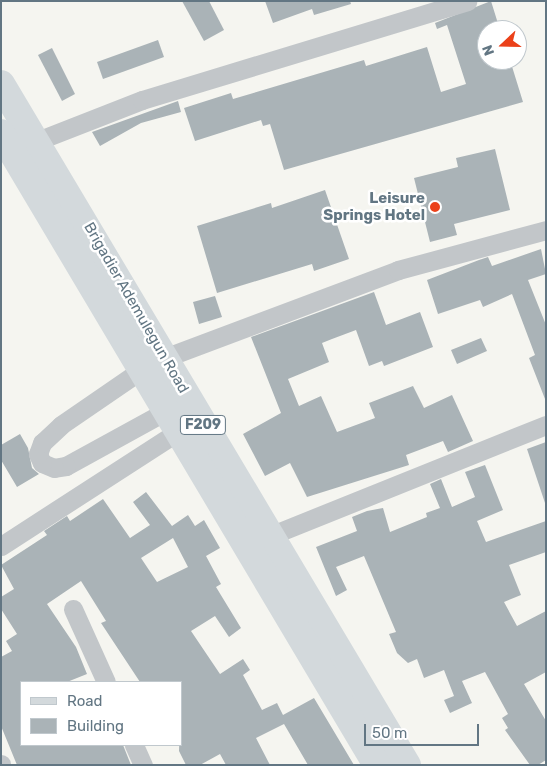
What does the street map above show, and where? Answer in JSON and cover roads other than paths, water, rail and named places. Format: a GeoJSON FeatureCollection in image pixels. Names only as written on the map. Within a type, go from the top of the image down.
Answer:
{"type":"FeatureCollection","features":[{"type":"Feature","properties":{"kind":"main road","name":"Brigadier Ademulegun Road"},"geometry":{"type":"LineString","coordinates":[[1,84],[167,357],[206,430],[272,534],[407,765]]}},
{"type":"Feature","properties":{"kind":"main road","name":"F209"},"geometry":{"type":"LineString","coordinates":[[4,144],[377,765]]}},
{"type":"Feature","properties":{"kind":"street"},"geometry":{"type":"LineString","coordinates":[[37,141],[142,100],[466,1]]}},
{"type":"Feature","properties":{"kind":"street"},"geometry":{"type":"LineString","coordinates":[[171,422],[66,466],[54,468],[42,463],[38,454],[42,443],[55,431],[141,370],[167,357],[398,270],[546,230]]}},
{"type":"Feature","properties":{"kind":"street"},"geometry":{"type":"LineString","coordinates":[[1,546],[171,422]]}},
{"type":"Feature","properties":{"kind":"street"},"geometry":{"type":"LineString","coordinates":[[272,534],[546,425]]}},
{"type":"Feature","properties":{"kind":"street"},"geometry":{"type":"LineString","coordinates":[[73,609],[106,681]]}},
{"type":"Feature","properties":{"kind":"street"},"geometry":{"type":"LineString","coordinates":[[134,746],[143,765]]}},
{"type":"Feature","properties":{"kind":"place","name":"Leisure Springs Hotel"},"geometry":{"type":"Point","coordinates":[435,207]}}]}
